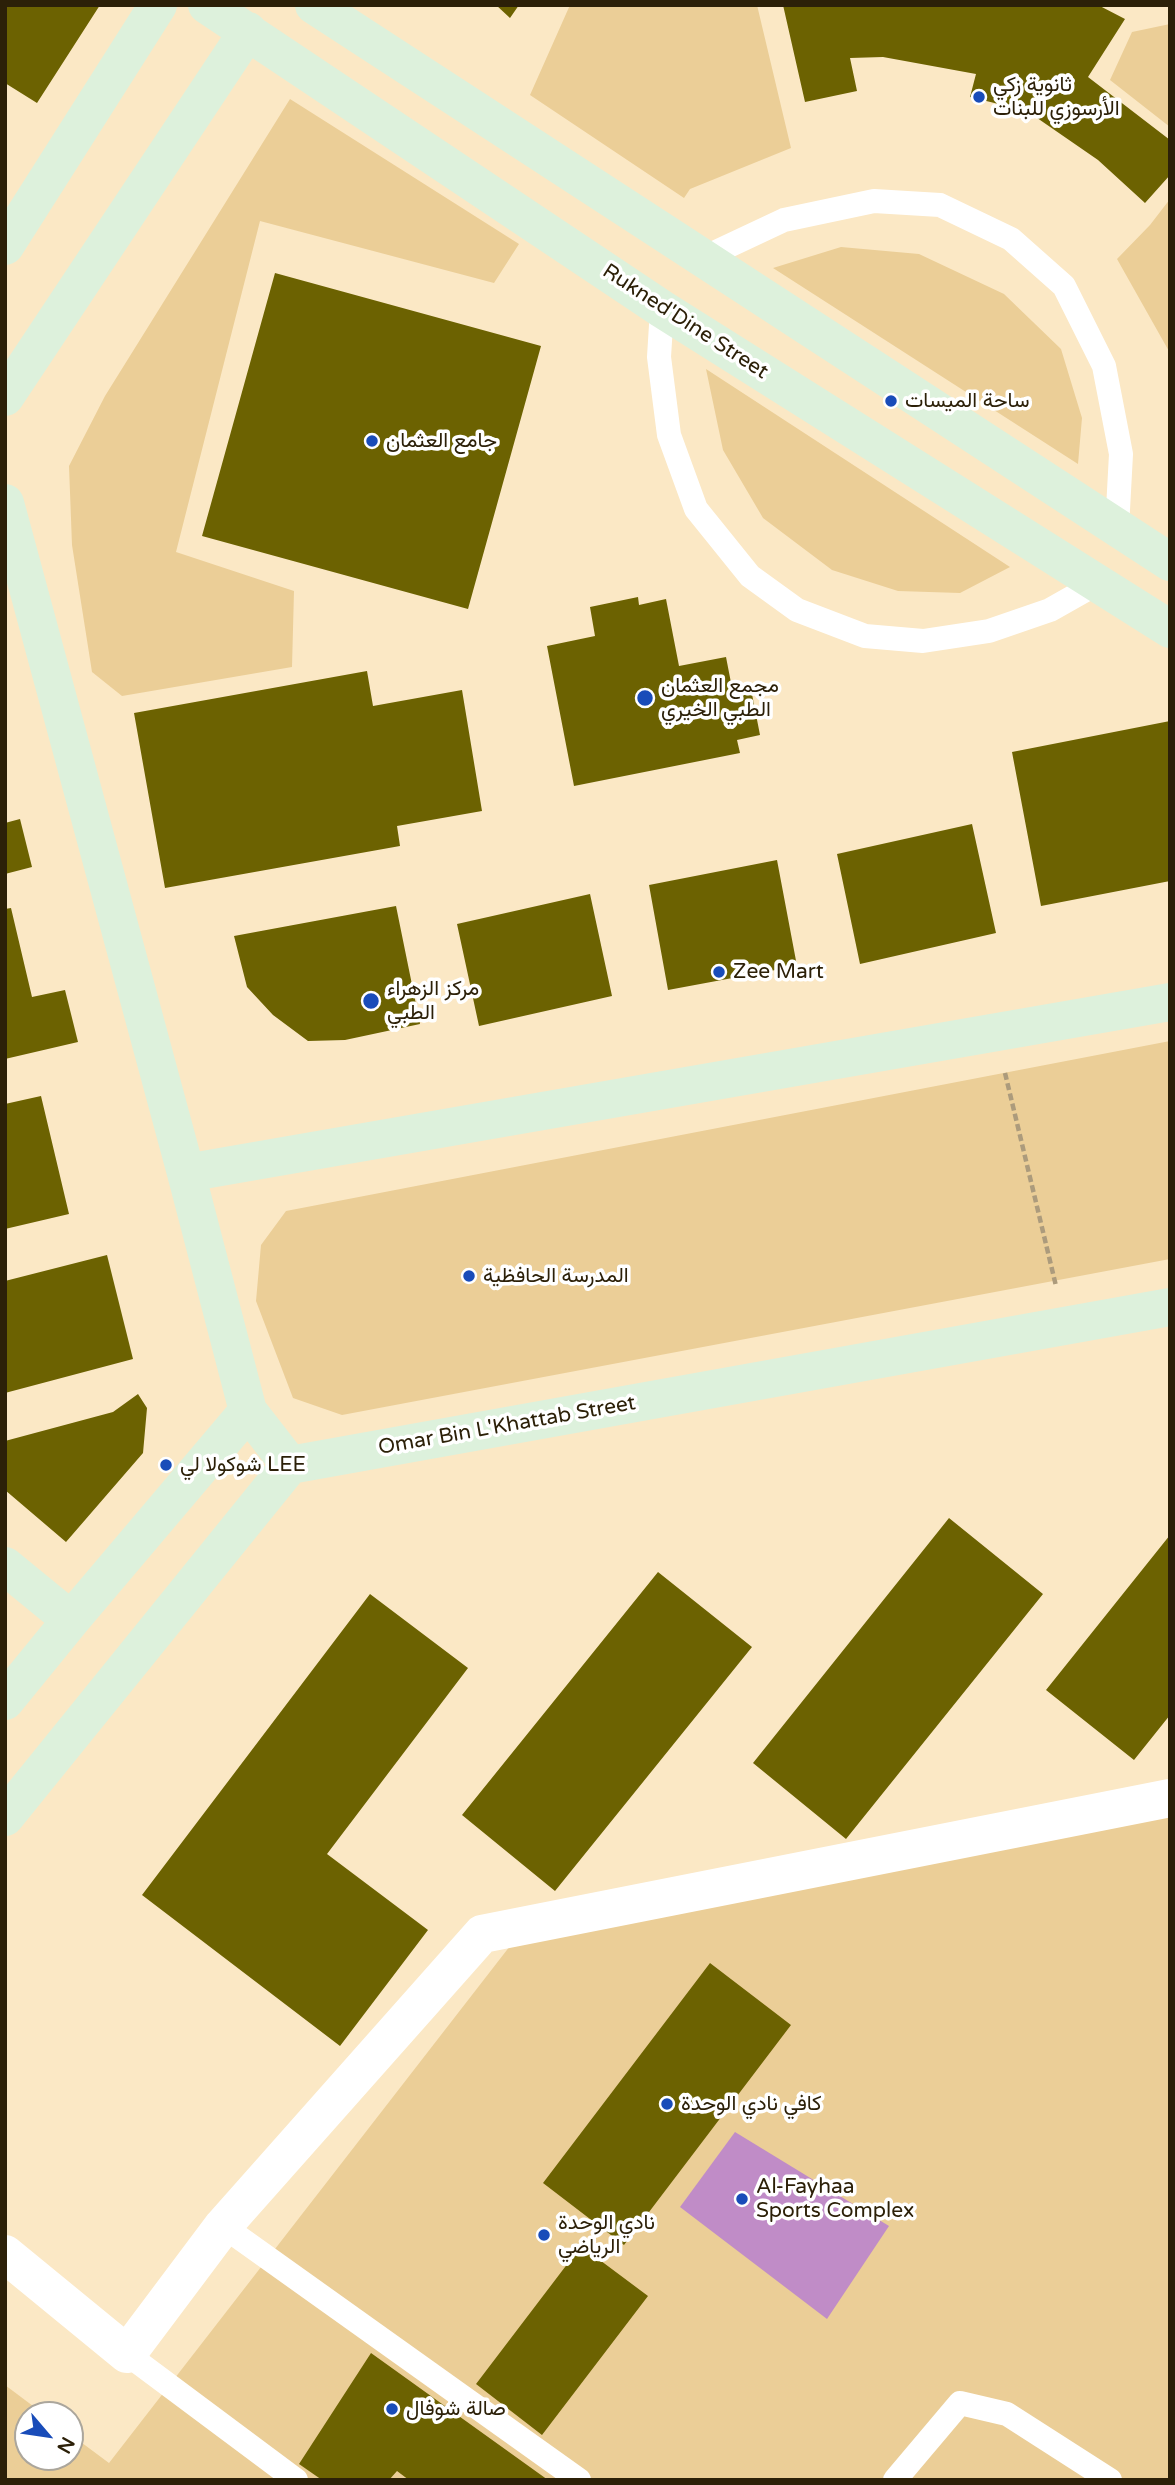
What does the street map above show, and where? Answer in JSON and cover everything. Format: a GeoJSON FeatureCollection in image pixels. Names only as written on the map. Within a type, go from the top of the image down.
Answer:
{"type":"FeatureCollection","features":[{"type":"Feature","properties":{"kind":"main road"},"geometry":{"type":"LineString","coordinates":[[5,246],[158,5]]}},
{"type":"Feature","properties":{"kind":"main road","name":"Rukned'Dine Street"},"geometry":{"type":"LineString","coordinates":[[207,5],[662,309],[1170,629]]}},
{"type":"Feature","properties":{"kind":"main road"},"geometry":{"type":"LineString","coordinates":[[314,5],[701,260],[1170,562]]}},
{"type":"Feature","properties":{"kind":"main road"},"geometry":{"type":"LineString","coordinates":[[5,397],[248,31]]}},
{"type":"Feature","properties":{"kind":"main road"},"geometry":{"type":"LineString","coordinates":[[5,503],[248,1411],[290,1465],[5,1817]]}},
{"type":"Feature","properties":{"kind":"main road"},"geometry":{"type":"LineString","coordinates":[[186,1173],[1170,1002]]}},
{"type":"Feature","properties":{"kind":"main road","name":"Omar Bin L'Khattab Street"},"geometry":{"type":"LineString","coordinates":[[290,1465],[1170,1307]]}},
{"type":"Feature","properties":{"kind":"main road"},"geometry":{"type":"LineString","coordinates":[[5,1700],[248,1411]]}},
{"type":"Feature","properties":{"kind":"main road"},"geometry":{"type":"LineString","coordinates":[[5,1566],[71,1620]]}},
{"type":"Feature","properties":{"kind":"street"},"geometry":{"type":"LineString","coordinates":[[5,2254],[127,2354],[223,2226],[482,1934],[1170,1798]]}},
{"type":"Feature","properties":{"kind":"lane"},"geometry":{"type":"LineString","coordinates":[[701,260],[784,220],[874,201],[940,205],[1011,239],[1064,286],[1104,366],[1121,454],[1117,528]]}},
{"type":"Feature","properties":{"kind":"lane"},"geometry":{"type":"LineString","coordinates":[[662,309],[659,356],[669,435],[696,509],[750,576],[797,610],[865,636],[923,641],[989,631],[1050,610],[1096,584]]}},
{"type":"Feature","properties":{"kind":"lane"},"geometry":{"type":"LineString","coordinates":[[223,2226],[579,2480]]}},
{"type":"Feature","properties":{"kind":"lane"},"geometry":{"type":"LineString","coordinates":[[127,2354],[296,2480]]}},
{"type":"Feature","properties":{"kind":"lane"},"geometry":{"type":"LineString","coordinates":[[895,2480],[960,2403],[1007,2414],[1111,2480]]}},
{"type":"Feature","properties":{"kind":"path"},"geometry":{"type":"LineString","coordinates":[[995,1032],[1066,1326]]}},
{"type":"Feature","properties":{"kind":"shaded area"},"geometry":{"type":"Polygon","coordinates":[[[570,5],[757,5],[791,148],[690,189],[684,198],[530,95],[570,5]]]}},
{"type":"Feature","properties":{"kind":"shaded area"},"geometry":{"type":"Polygon","coordinates":[[[1170,24],[1170,127],[1110,80],[1132,32],[1170,24]]]}},
{"type":"Feature","properties":{"kind":"shaded area"},"geometry":{"type":"Polygon","coordinates":[[[290,99],[519,244],[494,283],[260,221],[176,552],[294,591],[292,667],[122,696],[92,672],[72,545],[69,466],[105,396],[290,99]]]}},
{"type":"Feature","properties":{"kind":"shaded area"},"geometry":{"type":"Polygon","coordinates":[[[1170,199],[1170,353],[1117,259],[1150,225],[1170,199]]]}},
{"type":"Feature","properties":{"kind":"shaded area"},"geometry":{"type":"Polygon","coordinates":[[[841,247],[919,254],[1004,294],[1061,349],[1082,418],[1078,464],[773,268],[841,247]]]}},
{"type":"Feature","properties":{"kind":"shaded area"},"geometry":{"type":"Polygon","coordinates":[[[706,369],[1010,567],[960,593],[898,591],[832,570],[763,518],[723,450],[706,369]]]}},
{"type":"Feature","properties":{"kind":"shaded area"},"geometry":{"type":"Polygon","coordinates":[[[1170,1041],[1170,1259],[342,1415],[293,1398],[256,1301],[261,1245],[286,1211],[1170,1041]]]}},
{"type":"Feature","properties":{"kind":"shaded area","name":"Al-Fayhaa Sports Complex"},"geometry":{"type":"Polygon","coordinates":[[[1170,1816],[1170,2480],[5,2480],[5,2385],[26,2401],[14,2401],[14,2471],[84,2471],[84,2444],[109,2463],[510,1946],[1170,1816]]]}},
{"type":"Feature","properties":{"kind":"shaded area"},"geometry":{"type":"Polygon","coordinates":[[[735,2132],[889,2226],[827,2319],[680,2207],[735,2132]]]}},
{"type":"Feature","properties":{"kind":"building"},"geometry":{"type":"Polygon","coordinates":[[[5,5],[100,5],[37,103],[5,83],[5,5]]]}},
{"type":"Feature","properties":{"kind":"building"},"geometry":{"type":"Polygon","coordinates":[[[496,5],[519,5],[510,18],[496,5]]]}},
{"type":"Feature","properties":{"kind":"building"},"geometry":{"type":"Polygon","coordinates":[[[783,5],[1098,5],[1125,19],[1088,77],[1170,140],[1170,175],[1145,203],[1098,160],[1027,111],[970,97],[976,74],[883,57],[850,58],[857,91],[805,102],[783,5]]]}},
{"type":"Feature","properties":{"kind":"building","name":"جامع العثمان"},"geometry":{"type":"Polygon","coordinates":[[[275,273],[541,346],[468,609],[202,536],[275,273]]]}},
{"type":"Feature","properties":{"kind":"building"},"geometry":{"type":"Polygon","coordinates":[[[638,597],[639,605],[666,599],[679,666],[726,657],[733,693],[751,689],[760,735],[737,740],[740,753],[574,786],[547,646],[595,636],[590,607],[638,597]]]}},
{"type":"Feature","properties":{"kind":"building"},"geometry":{"type":"Polygon","coordinates":[[[367,671],[373,706],[462,690],[482,811],[397,826],[400,846],[165,888],[134,713],[367,671]]]}},
{"type":"Feature","properties":{"kind":"building"},"geometry":{"type":"Polygon","coordinates":[[[1170,721],[1170,881],[1041,906],[1012,752],[1170,721]]]}},
{"type":"Feature","properties":{"kind":"building"},"geometry":{"type":"Polygon","coordinates":[[[20,819],[32,867],[5,874],[5,823],[20,819]]]}},
{"type":"Feature","properties":{"kind":"building"},"geometry":{"type":"Polygon","coordinates":[[[972,824],[996,933],[860,964],[837,854],[972,824]]]}},
{"type":"Feature","properties":{"kind":"building"},"geometry":{"type":"Polygon","coordinates":[[[777,860],[797,966],[668,990],[649,885],[777,860]]]}},
{"type":"Feature","properties":{"kind":"building"},"geometry":{"type":"Polygon","coordinates":[[[590,894],[612,996],[479,1026],[457,924],[590,894]]]}},
{"type":"Feature","properties":{"kind":"building"},"geometry":{"type":"Polygon","coordinates":[[[396,906],[420,1024],[345,1040],[308,1041],[273,1015],[247,987],[234,936],[396,906]]]}},
{"type":"Feature","properties":{"kind":"building"},"geometry":{"type":"Polygon","coordinates":[[[11,908],[32,997],[65,990],[78,1042],[5,1059],[5,909],[11,908]]]}},
{"type":"Feature","properties":{"kind":"building"},"geometry":{"type":"Polygon","coordinates":[[[41,1096],[69,1214],[5,1229],[5,1104],[41,1096]]]}},
{"type":"Feature","properties":{"kind":"building"},"geometry":{"type":"Polygon","coordinates":[[[107,1255],[133,1359],[5,1393],[5,1281],[107,1255]]]}},
{"type":"Feature","properties":{"kind":"building"},"geometry":{"type":"Polygon","coordinates":[[[138,1394],[147,1408],[143,1453],[66,1542],[5,1490],[5,1441],[113,1412],[138,1394]]]}},
{"type":"Feature","properties":{"kind":"building"},"geometry":{"type":"Polygon","coordinates":[[[949,1518],[1043,1594],[846,1839],[753,1763],[949,1518]]]}},
{"type":"Feature","properties":{"kind":"building"},"geometry":{"type":"Polygon","coordinates":[[[1170,1535],[1170,1715],[1134,1760],[1046,1690],[1170,1535]]]}},
{"type":"Feature","properties":{"kind":"building"},"geometry":{"type":"Polygon","coordinates":[[[658,1572],[752,1647],[555,1891],[462,1815],[658,1572]]]}},
{"type":"Feature","properties":{"kind":"building"},"geometry":{"type":"Polygon","coordinates":[[[370,1594],[468,1668],[327,1854],[428,1930],[340,2046],[142,1895],[370,1594]]]}},
{"type":"Feature","properties":{"kind":"building","name":"كافي نادي الوحدة"},"geometry":{"type":"Polygon","coordinates":[[[710,1963],[791,2025],[624,2245],[543,2183],[710,1963]]]}},
{"type":"Feature","properties":{"kind":"building"},"geometry":{"type":"Polygon","coordinates":[[[581,2246],[648,2296],[542,2435],[476,2384],[581,2246]]]}},
{"type":"Feature","properties":{"kind":"building","name":"صالة شوفال"},"geometry":{"type":"Polygon","coordinates":[[[371,2353],[548,2480],[409,2480],[397,2471],[389,2480],[322,2480],[299,2464],[371,2353]]]}},
{"type":"Feature","properties":{"kind":"place","name":"ثانوية زكي الأرسوزي للبنات"},"geometry":{"type":"Point","coordinates":[979,97]}},
{"type":"Feature","properties":{"kind":"place","name":"ساحة الميسات"},"geometry":{"type":"Point","coordinates":[891,401]}},
{"type":"Feature","properties":{"kind":"place","name":"جامع العثمان"},"geometry":{"type":"Point","coordinates":[372,441]}},
{"type":"Feature","properties":{"kind":"place","name":"مجمع العثمان الطبي الخيري"},"geometry":{"type":"Point","coordinates":[645,698]}},
{"type":"Feature","properties":{"kind":"place","name":"Zee Mart"},"geometry":{"type":"Point","coordinates":[719,972]}},
{"type":"Feature","properties":{"kind":"place","name":"مركز الزهراء الطبي"},"geometry":{"type":"Point","coordinates":[371,1001]}},
{"type":"Feature","properties":{"kind":"place","name":"المدرسة الحافظية"},"geometry":{"type":"Point","coordinates":[469,1276]}},
{"type":"Feature","properties":{"kind":"place","name":"شوكولا لي LEE"},"geometry":{"type":"Point","coordinates":[166,1465]}},
{"type":"Feature","properties":{"kind":"place","name":"كافي نادي الوحدة"},"geometry":{"type":"Point","coordinates":[667,2104]}},
{"type":"Feature","properties":{"kind":"place","name":"Al-Fayhaa Sports Complex"},"geometry":{"type":"Point","coordinates":[742,2199]}},
{"type":"Feature","properties":{"kind":"place","name":"نادي الوحدة الرياضي"},"geometry":{"type":"Point","coordinates":[544,2235]}},
{"type":"Feature","properties":{"kind":"place","name":"صالة شوفال"},"geometry":{"type":"Point","coordinates":[392,2409]}}]}
